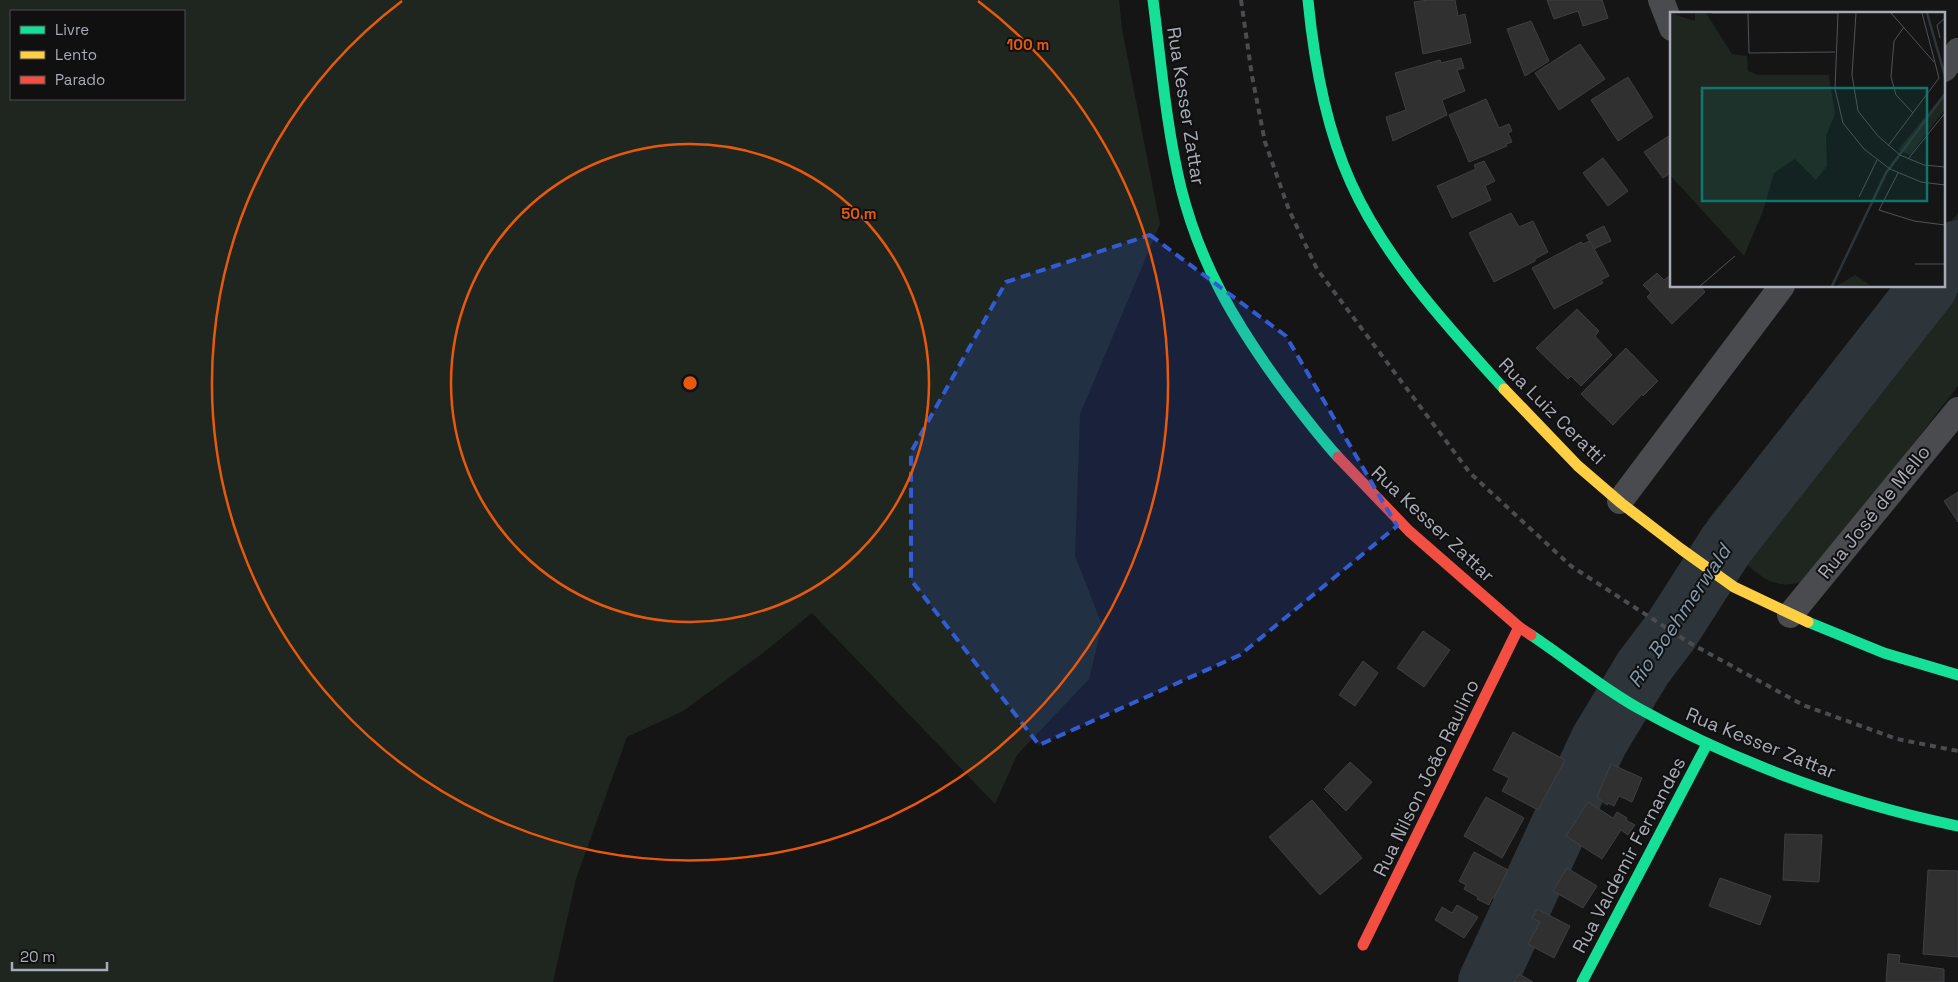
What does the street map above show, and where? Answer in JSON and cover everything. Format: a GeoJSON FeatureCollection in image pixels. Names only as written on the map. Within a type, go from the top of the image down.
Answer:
{"type":"FeatureCollection","features":[{"type":"Feature","properties":{"kind":"street","name":"Rua Kesser Zattar"},"geometry":{"type":"LineString","coordinates":[[1153,0],[1170,133],[1180,188],[1198,241],[1227,306],[1254,349],[1315,432],[1409,531],[1520,628],[1637,707],[1707,744],[1822,789],[1901,814],[1958,826]]}},
{"type":"Feature","properties":{"kind":"street","name":"Rua Luiz Ceratti"},"geometry":{"type":"LineString","coordinates":[[1308,0],[1316,60],[1330,123],[1342,162],[1361,202],[1391,249],[1435,308],[1481,364],[1530,418],[1570,458],[1620,502],[1692,558],[1724,580],[1790,615],[1886,654],[1930,668],[1958,674]]}},
{"type":"Feature","properties":{"kind":"street"},"geometry":{"type":"LineString","coordinates":[[1662,0],[1670,22]]}},
{"type":"Feature","properties":{"kind":"street"},"geometry":{"type":"LineString","coordinates":[[1946,66],[1958,51]]}},
{"type":"Feature","properties":{"kind":"street"},"geometry":{"type":"LineString","coordinates":[[1620,502],[1780,288]]}},
{"type":"Feature","properties":{"kind":"street","name":"Rua José de Mello"},"geometry":{"type":"LineString","coordinates":[[1790,615],[1958,410]]}},
{"type":"Feature","properties":{"kind":"street","name":"Rua Nilson João Raulino"},"geometry":{"type":"LineString","coordinates":[[1363,945],[1520,628]]}},
{"type":"Feature","properties":{"kind":"street","name":"Rua Valdemir Fernandes"},"geometry":{"type":"LineString","coordinates":[[1582,982],[1707,744]]}},
{"type":"Feature","properties":{"kind":"highlighted area"},"geometry":{"type":"Polygon","coordinates":[[[1150,235],[1286,336],[1397,526],[1240,655],[1039,745],[911,580],[911,452],[1006,282],[1150,235]]]}},
{"type":"Feature","properties":{"kind":"shaded area"},"geometry":{"type":"Polygon","coordinates":[[[0,0],[1119,0],[1122,29],[1160,224],[1080,414],[1075,556],[1102,625],[1089,679],[1017,755],[995,804],[812,613],[763,653],[683,711],[627,737],[576,879],[553,982],[0,982],[0,0]]]}},
{"type":"Feature","properties":{"kind":"shaded area"},"geometry":{"type":"Polygon","coordinates":[[[1958,213],[1958,386],[1808,581],[1785,584],[1775,583],[1764,578],[1708,536],[1708,519],[1896,288],[1946,288],[1946,227],[1958,213]]]}},
{"type":"Feature","properties":{"kind":"building"},"geometry":{"type":"Polygon","coordinates":[[[1455,0],[1458,16],[1465,14],[1471,43],[1423,54],[1414,2],[1455,0]]]}},
{"type":"Feature","properties":{"kind":"building"},"geometry":{"type":"Polygon","coordinates":[[[1547,0],[1602,0],[1608,18],[1583,26],[1578,11],[1554,19],[1547,0]]]}},
{"type":"Feature","properties":{"kind":"building"},"geometry":{"type":"Polygon","coordinates":[[[1531,21],[1549,61],[1525,76],[1507,29],[1531,21]]]}},
{"type":"Feature","properties":{"kind":"building"},"geometry":{"type":"Polygon","coordinates":[[[1580,44],[1605,79],[1559,110],[1535,73],[1580,44]]]}},
{"type":"Feature","properties":{"kind":"building"},"geometry":{"type":"Polygon","coordinates":[[[1461,58],[1464,68],[1457,70],[1465,91],[1442,100],[1447,115],[1393,141],[1386,117],[1406,110],[1395,73],[1440,60],[1441,63],[1461,58]]]}},
{"type":"Feature","properties":{"kind":"building"},"geometry":{"type":"Polygon","coordinates":[[[1628,77],[1653,117],[1618,141],[1591,100],[1628,77]]]}},
{"type":"Feature","properties":{"kind":"building"},"geometry":{"type":"Polygon","coordinates":[[[1486,99],[1499,128],[1509,124],[1512,131],[1508,133],[1512,142],[1506,144],[1507,146],[1469,162],[1449,115],[1486,99]]]}},
{"type":"Feature","properties":{"kind":"building"},"geometry":{"type":"Polygon","coordinates":[[[1670,135],[1670,173],[1663,178],[1644,152],[1670,135]]]}},
{"type":"Feature","properties":{"kind":"building"},"geometry":{"type":"Polygon","coordinates":[[[1603,158],[1628,191],[1608,206],[1583,173],[1603,158]]]}},
{"type":"Feature","properties":{"kind":"building"},"geometry":{"type":"Polygon","coordinates":[[[1484,161],[1495,181],[1485,186],[1491,200],[1452,218],[1437,186],[1476,169],[1474,165],[1484,161]]]}},
{"type":"Feature","properties":{"kind":"building"},"geometry":{"type":"Polygon","coordinates":[[[1511,213],[1519,227],[1533,221],[1548,252],[1535,259],[1535,261],[1494,282],[1469,233],[1511,213]]]}},
{"type":"Feature","properties":{"kind":"building"},"geometry":{"type":"Polygon","coordinates":[[[1604,226],[1611,241],[1594,249],[1586,235],[1604,226]]]}},
{"type":"Feature","properties":{"kind":"building"},"geometry":{"type":"Polygon","coordinates":[[[1590,241],[1609,276],[1601,280],[1603,283],[1554,309],[1532,268],[1581,242],[1583,244],[1590,241]]]}},
{"type":"Feature","properties":{"kind":"building"},"geometry":{"type":"Polygon","coordinates":[[[1657,273],[1664,280],[1670,276],[1670,288],[1702,288],[1705,292],[1672,324],[1647,297],[1651,293],[1643,285],[1657,273]]]}},
{"type":"Feature","properties":{"kind":"building"},"geometry":{"type":"Polygon","coordinates":[[[1577,309],[1599,331],[1595,336],[1612,355],[1581,386],[1571,376],[1568,379],[1536,348],[1577,309]]]}},
{"type":"Feature","properties":{"kind":"building"},"geometry":{"type":"Polygon","coordinates":[[[1626,348],[1658,381],[1643,396],[1642,394],[1613,425],[1581,394],[1626,348]]]}},
{"type":"Feature","properties":{"kind":"building"},"geometry":{"type":"Polygon","coordinates":[[[1958,492],[1958,522],[1944,501],[1958,492]]]}},
{"type":"Feature","properties":{"kind":"building"},"geometry":{"type":"Polygon","coordinates":[[[1423,631],[1450,650],[1424,687],[1397,668],[1423,631]]]}},
{"type":"Feature","properties":{"kind":"building"},"geometry":{"type":"Polygon","coordinates":[[[1363,661],[1378,673],[1355,706],[1339,695],[1363,661]]]}},
{"type":"Feature","properties":{"kind":"building"},"geometry":{"type":"Polygon","coordinates":[[[1513,732],[1565,760],[1538,810],[1502,791],[1509,778],[1493,770],[1513,732]]]}},
{"type":"Feature","properties":{"kind":"building"},"geometry":{"type":"Polygon","coordinates":[[[1350,762],[1372,782],[1346,811],[1324,789],[1350,762]]]}},
{"type":"Feature","properties":{"kind":"building"},"geometry":{"type":"Polygon","coordinates":[[[1611,764],[1642,778],[1632,802],[1619,796],[1614,806],[1608,803],[1607,805],[1597,797],[1611,764]]]}},
{"type":"Feature","properties":{"kind":"building"},"geometry":{"type":"Polygon","coordinates":[[[1486,797],[1524,818],[1502,858],[1464,836],[1486,797]]]}},
{"type":"Feature","properties":{"kind":"building"},"geometry":{"type":"Polygon","coordinates":[[[1312,800],[1362,858],[1320,895],[1269,837],[1312,800]]]}},
{"type":"Feature","properties":{"kind":"building"},"geometry":{"type":"Polygon","coordinates":[[[1588,802],[1613,818],[1617,812],[1635,825],[1628,835],[1621,830],[1602,859],[1566,836],[1588,802]]]}},
{"type":"Feature","properties":{"kind":"building"},"geometry":{"type":"Polygon","coordinates":[[[1785,834],[1822,835],[1819,882],[1783,880],[1785,834]]]}},
{"type":"Feature","properties":{"kind":"building"},"geometry":{"type":"Polygon","coordinates":[[[1474,852],[1508,870],[1489,905],[1464,889],[1466,885],[1459,881],[1474,852]]]}},
{"type":"Feature","properties":{"kind":"building"},"geometry":{"type":"Polygon","coordinates":[[[1567,868],[1597,886],[1583,908],[1553,891],[1567,868]]]}},
{"type":"Feature","properties":{"kind":"building"},"geometry":{"type":"Polygon","coordinates":[[[1928,870],[1958,871],[1958,957],[1923,954],[1928,870]]]}},
{"type":"Feature","properties":{"kind":"building"},"geometry":{"type":"Polygon","coordinates":[[[1720,878],[1771,896],[1760,925],[1709,906],[1720,878]]]}},
{"type":"Feature","properties":{"kind":"building"},"geometry":{"type":"Polygon","coordinates":[[[1457,905],[1478,917],[1464,938],[1435,920],[1442,907],[1452,913],[1457,905]]]}},
{"type":"Feature","properties":{"kind":"building"},"geometry":{"type":"Polygon","coordinates":[[[1537,909],[1570,926],[1554,958],[1528,944],[1540,922],[1532,918],[1537,909]]]}},
{"type":"Feature","properties":{"kind":"building"},"geometry":{"type":"Polygon","coordinates":[[[1888,954],[1900,955],[1899,963],[1944,969],[1944,982],[1886,982],[1888,954]]]}},
{"type":"Feature","properties":{"kind":"building"},"geometry":{"type":"Polygon","coordinates":[[[1519,974],[1533,982],[1514,982],[1519,974]]]}},
{"type":"Feature","properties":{"kind":"waterway","name":"Rio Boehmerwald"},"geometry":{"type":"LineString","coordinates":[[1946,264],[1958,249]]}},
{"type":"Feature","properties":{"kind":"waterway","name":"Rio Boehmerwald"},"geometry":{"type":"LineString","coordinates":[[1487,982],[1599,741],[1643,668],[1671,631],[1726,545],[1927,288]]}},
{"type":"Feature","properties":{"kind":"railway"},"geometry":{"type":"LineString","coordinates":[[1241,0],[1252,76],[1265,142],[1289,210],[1317,269],[1470,473],[1571,566],[1688,642],[1803,705],[1897,739],[1958,751]]}},
{"type":"Feature","properties":{"kind":"traffic: fast"},"geometry":{"type":"LineString","coordinates":[[1153,0],[1171,141],[1181,188],[1198,242],[1234,316],[1264,363],[1315,431],[1338,457]]}},
{"type":"Feature","properties":{"kind":"traffic: fast"},"geometry":{"type":"LineString","coordinates":[[1308,0],[1317,70],[1334,139],[1351,183],[1365,211],[1382,239],[1420,292],[1504,389]]}},
{"type":"Feature","properties":{"kind":"traffic: fast"},"geometry":{"type":"LineString","coordinates":[[1808,622],[1884,653],[1958,675]]}},
{"type":"Feature","properties":{"kind":"traffic: fast"},"geometry":{"type":"LineString","coordinates":[[1531,635],[1624,700],[1714,746],[1794,779],[1835,793],[1876,806],[1958,826]]}},
{"type":"Feature","properties":{"kind":"traffic: fast"},"geometry":{"type":"LineString","coordinates":[[1582,982],[1707,744]]}},
{"type":"Feature","properties":{"kind":"traffic: slow"},"geometry":{"type":"LineString","coordinates":[[1504,389],[1578,466],[1621,503],[1681,549],[1734,587],[1808,622]]}},
{"type":"Feature","properties":{"kind":"traffic: jam"},"geometry":{"type":"LineString","coordinates":[[1338,457],[1409,531],[1519,627],[1531,635]]}},
{"type":"Feature","properties":{"kind":"traffic: jam"},"geometry":{"type":"LineString","coordinates":[[1363,945],[1519,627]]}}]}
